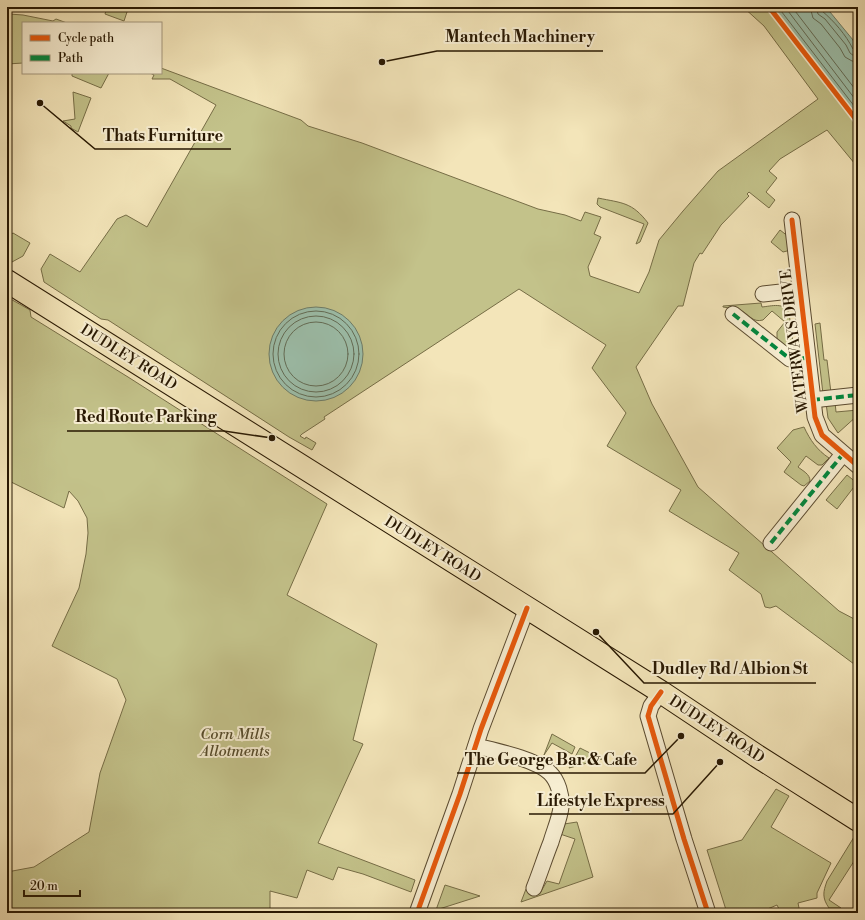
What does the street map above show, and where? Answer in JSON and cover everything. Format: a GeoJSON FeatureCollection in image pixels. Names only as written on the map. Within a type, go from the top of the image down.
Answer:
{"type":"FeatureCollection","features":[{"type":"Feature","properties":{"kind":"main road","name":"DUDLEY ROAD"},"geometry":{"type":"LineString","coordinates":[[7,281],[661,692],[757,756],[858,820]]}},
{"type":"Feature","properties":{"kind":"street","name":"WATERWAYS DRIVE"},"geometry":{"type":"LineString","coordinates":[[792,220],[814,417],[822,435],[858,466]]}},
{"type":"Feature","properties":{"kind":"street","name":"WATERWAYS DRIVE"},"geometry":{"type":"LineString","coordinates":[[763,294],[799,290]]}},
{"type":"Feature","properties":{"kind":"street","name":"WATERWAYS DRIVE"},"geometry":{"type":"LineString","coordinates":[[733,314],[790,359],[807,358]]}},
{"type":"Feature","properties":{"kind":"street","name":"WATERWAYS DRIVE"},"geometry":{"type":"LineString","coordinates":[[812,400],[858,395]]}},
{"type":"Feature","properties":{"kind":"street"},"geometry":{"type":"LineString","coordinates":[[771,543],[843,454]]}},
{"type":"Feature","properties":{"kind":"street"},"geometry":{"type":"LineString","coordinates":[[417,913],[481,730],[527,608]]}},
{"type":"Feature","properties":{"kind":"street"},"geometry":{"type":"LineString","coordinates":[[661,692],[651,706],[648,716],[682,833],[708,913]]}},
{"type":"Feature","properties":{"kind":"street"},"geometry":{"type":"LineString","coordinates":[[476,746],[519,757],[549,772],[556,780],[561,794],[561,806],[553,836],[534,888]]}},
{"type":"Feature","properties":{"kind":"green space"},"geometry":{"type":"Polygon","coordinates":[[[107,7],[122,7],[128,9],[124,21],[105,14],[107,7]]]}},
{"type":"Feature","properties":{"kind":"green space"},"geometry":{"type":"Polygon","coordinates":[[[743,7],[773,7],[830,82],[825,85],[858,127],[858,162],[855,164],[827,130],[780,159],[769,171],[777,178],[766,192],[775,200],[769,208],[749,192],[747,194],[749,196],[721,225],[702,254],[700,253],[694,263],[683,306],[678,306],[636,367],[652,404],[698,487],[839,611],[858,621],[858,667],[776,606],[770,608],[765,607],[761,594],[729,570],[739,553],[669,511],[681,490],[607,446],[626,413],[592,368],[606,345],[519,289],[324,417],[325,419],[302,434],[300,436],[305,439],[306,437],[316,443],[312,450],[289,437],[108,320],[101,319],[44,282],[41,269],[50,254],[80,272],[117,219],[126,215],[147,227],[216,105],[170,79],[152,79],[154,75],[152,74],[162,74],[162,68],[301,120],[308,126],[362,143],[538,209],[565,215],[581,221],[585,212],[601,217],[594,234],[601,237],[588,267],[590,276],[639,293],[649,272],[659,240],[718,171],[818,99],[764,26],[743,7]]]}},
{"type":"Feature","properties":{"kind":"green space"},"geometry":{"type":"Polygon","coordinates":[[[7,15],[23,15],[53,21],[56,19],[64,22],[22,22],[22,63],[7,64],[7,15]]]}},
{"type":"Feature","properties":{"kind":"green space"},"geometry":{"type":"Polygon","coordinates":[[[72,74],[108,74],[101,88],[72,76],[72,74]]]}},
{"type":"Feature","properties":{"kind":"green space"},"geometry":{"type":"Polygon","coordinates":[[[73,92],[91,98],[78,132],[63,121],[75,119],[73,92]]]}},
{"type":"Feature","properties":{"kind":"green space"},"geometry":{"type":"Polygon","coordinates":[[[598,198],[626,204],[642,216],[648,223],[640,242],[636,244],[644,224],[600,207],[597,204],[598,198]]]}},
{"type":"Feature","properties":{"kind":"green space"},"geometry":{"type":"Polygon","coordinates":[[[780,230],[789,237],[791,250],[783,252],[771,242],[780,230]]]}},
{"type":"Feature","properties":{"kind":"green space"},"geometry":{"type":"Polygon","coordinates":[[[13,233],[30,243],[23,256],[12,262],[7,258],[7,237],[13,233]]]}},
{"type":"Feature","properties":{"kind":"green space","name":"Corn Mills Allotments"},"geometry":{"type":"Polygon","coordinates":[[[7,297],[30,310],[31,317],[327,504],[287,595],[377,644],[353,740],[363,744],[318,843],[415,880],[411,892],[363,874],[338,867],[333,880],[307,870],[297,898],[270,891],[270,913],[7,913],[7,872],[34,867],[89,832],[100,773],[126,700],[117,679],[52,646],[79,588],[86,554],[88,533],[87,518],[78,501],[69,491],[64,508],[7,480],[7,297]]]}},
{"type":"Feature","properties":{"kind":"green space"},"geometry":{"type":"Polygon","coordinates":[[[761,303],[762,307],[781,306],[787,310],[789,313],[794,350],[790,350],[777,339],[777,332],[785,322],[772,311],[763,320],[759,321],[753,319],[740,310],[723,307],[761,303]]]}},
{"type":"Feature","properties":{"kind":"green space"},"geometry":{"type":"Polygon","coordinates":[[[820,323],[824,360],[827,360],[831,393],[823,394],[815,324],[820,323]]]}},
{"type":"Feature","properties":{"kind":"green space"},"geometry":{"type":"Polygon","coordinates":[[[835,402],[836,412],[858,410],[858,415],[838,433],[828,418],[826,403],[835,402]]]}},
{"type":"Feature","properties":{"kind":"green space"},"geometry":{"type":"Polygon","coordinates":[[[804,427],[814,444],[829,458],[822,465],[818,465],[806,456],[798,467],[809,476],[810,479],[810,481],[804,486],[784,472],[791,462],[777,448],[793,430],[804,427]]]}},
{"type":"Feature","properties":{"kind":"green space"},"geometry":{"type":"Polygon","coordinates":[[[847,475],[857,483],[837,509],[826,500],[847,475]]]}},
{"type":"Feature","properties":{"kind":"green space"},"geometry":{"type":"Polygon","coordinates":[[[552,734],[575,747],[572,754],[552,743],[544,755],[552,734]]]}},
{"type":"Feature","properties":{"kind":"green space"},"geometry":{"type":"Polygon","coordinates":[[[580,748],[602,759],[569,768],[580,748]]]}},
{"type":"Feature","properties":{"kind":"green space"},"geometry":{"type":"Polygon","coordinates":[[[776,789],[789,796],[771,827],[831,863],[817,893],[817,898],[798,903],[800,913],[781,913],[777,905],[758,913],[727,913],[707,850],[742,840],[776,789]]]}},
{"type":"Feature","properties":{"kind":"green space"},"geometry":{"type":"Polygon","coordinates":[[[577,822],[593,877],[521,902],[526,889],[540,893],[547,881],[559,884],[575,839],[560,834],[564,824],[577,822]]]}},
{"type":"Feature","properties":{"kind":"green space"},"geometry":{"type":"Polygon","coordinates":[[[854,837],[858,839],[858,855],[829,900],[841,908],[829,908],[825,901],[824,895],[827,881],[854,837]]]}},
{"type":"Feature","properties":{"kind":"green space"},"geometry":{"type":"Polygon","coordinates":[[[445,885],[480,896],[436,910],[445,885]]]}},
{"type":"Feature","properties":{"kind":"water"},"geometry":{"type":"Polygon","coordinates":[[[773,7],[823,7],[830,12],[853,40],[858,51],[858,118],[773,7]]]}},
{"type":"Feature","properties":{"kind":"water"},"geometry":{"type":"Polygon","coordinates":[[[316,307],[334,310],[349,321],[360,336],[363,354],[360,372],[349,387],[334,398],[316,401],[298,398],[283,387],[272,372],[269,354],[272,336],[283,321],[298,310],[316,307]]]}},
{"type":"Feature","properties":{"kind":"marked path"},"geometry":{"type":"LineString","coordinates":[[733,314],[790,359],[807,358]]}},
{"type":"Feature","properties":{"kind":"marked path"},"geometry":{"type":"LineString","coordinates":[[812,400],[858,395]]}},
{"type":"Feature","properties":{"kind":"marked path"},"geometry":{"type":"LineString","coordinates":[[771,543],[843,454]]}},
{"type":"Feature","properties":{"kind":"cycle path"},"geometry":{"type":"LineString","coordinates":[[769,7],[858,122]]}},
{"type":"Feature","properties":{"kind":"cycle path"},"geometry":{"type":"LineString","coordinates":[[792,220],[815,417],[822,435],[858,466]]}},
{"type":"Feature","properties":{"kind":"cycle path"},"geometry":{"type":"LineString","coordinates":[[417,913],[460,794],[481,729],[527,608]]}},
{"type":"Feature","properties":{"kind":"cycle path"},"geometry":{"type":"LineString","coordinates":[[661,692],[651,706],[648,716],[684,839],[708,913]]}},
{"type":"Feature","properties":{"kind":"place","name":"Mantech Machinery"},"geometry":{"type":"Point","coordinates":[382,62]}},
{"type":"Feature","properties":{"kind":"place","name":"Thats Furniture"},"geometry":{"type":"Point","coordinates":[40,103]}},
{"type":"Feature","properties":{"kind":"place","name":"Red Route Parking"},"geometry":{"type":"Point","coordinates":[272,438]}},
{"type":"Feature","properties":{"kind":"place","name":"Dudley Rd / Albion St"},"geometry":{"type":"Point","coordinates":[596,632]}},
{"type":"Feature","properties":{"kind":"place","name":"The George Bar & Cafe"},"geometry":{"type":"Point","coordinates":[681,736]}},
{"type":"Feature","properties":{"kind":"place","name":"Lifestyle Express"},"geometry":{"type":"Point","coordinates":[720,762]}}]}
